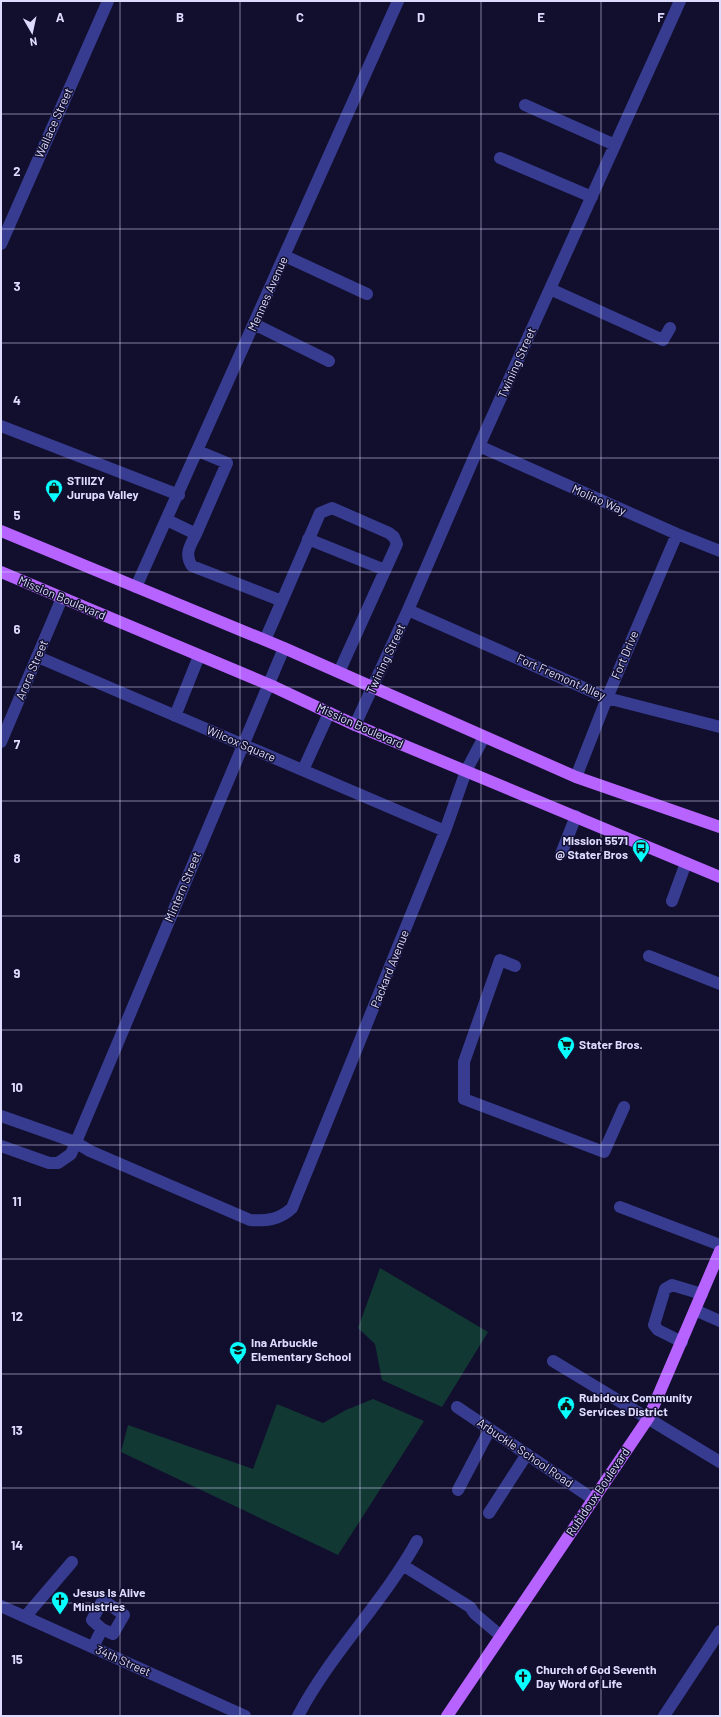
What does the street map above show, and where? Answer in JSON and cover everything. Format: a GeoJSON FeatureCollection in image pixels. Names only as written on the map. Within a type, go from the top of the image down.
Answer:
{"type":"FeatureCollection","features":[{"type":"Feature","properties":{"kind":"main road"},"geometry":{"type":"LineString","coordinates":[[1,531],[284,648],[576,777],[720,828]]}},
{"type":"Feature","properties":{"kind":"main road","name":"Mission Boulevard"},"geometry":{"type":"LineString","coordinates":[[1,572],[270,685],[355,725],[466,772],[720,876]]}},
{"type":"Feature","properties":{"kind":"main road","name":"Rubidoux Boulevard"},"geometry":{"type":"LineString","coordinates":[[447,1716],[649,1417],[720,1251]]}},
{"type":"Feature","properties":{"kind":"street","name":"Wallace Street"},"geometry":{"type":"LineString","coordinates":[[1,244],[108,1]]}},
{"type":"Feature","properties":{"kind":"street","name":"Mennes Avenue"},"geometry":{"type":"LineString","coordinates":[[136,587],[179,495],[398,1]]}},
{"type":"Feature","properties":{"kind":"street","name":"Twining Street"},"geometry":{"type":"LineString","coordinates":[[355,725],[408,610],[479,446],[680,1]]}},
{"type":"Feature","properties":{"kind":"street"},"geometry":{"type":"LineString","coordinates":[[525,105],[615,145]]}},
{"type":"Feature","properties":{"kind":"street"},"geometry":{"type":"LineString","coordinates":[[500,158],[592,197]]}},
{"type":"Feature","properties":{"kind":"street"},"geometry":{"type":"LineString","coordinates":[[285,256],[367,294]]}},
{"type":"Feature","properties":{"kind":"street"},"geometry":{"type":"LineString","coordinates":[[550,289],[663,340],[670,328]]}},
{"type":"Feature","properties":{"kind":"street"},"geometry":{"type":"LineString","coordinates":[[254,324],[329,361]]}},
{"type":"Feature","properties":{"kind":"street"},"geometry":{"type":"LineString","coordinates":[[1,426],[179,495]]}},
{"type":"Feature","properties":{"kind":"street","name":"Molino Way"},"geometry":{"type":"LineString","coordinates":[[479,446],[677,534],[720,551]]}},
{"type":"Feature","properties":{"kind":"street"},"geometry":{"type":"LineString","coordinates":[[198,451],[227,462],[196,534],[186,553],[192,566],[282,601]]}},
{"type":"Feature","properties":{"kind":"street"},"geometry":{"type":"LineString","coordinates":[[265,640],[320,513],[332,508],[389,533],[397,544],[339,672]]}},
{"type":"Feature","properties":{"kind":"street"},"geometry":{"type":"LineString","coordinates":[[167,520],[196,534]]}},
{"type":"Feature","properties":{"kind":"street","name":"Fort Drive"},"geometry":{"type":"LineString","coordinates":[[576,777],[607,698],[677,534]]}},
{"type":"Feature","properties":{"kind":"street"},"geometry":{"type":"LineString","coordinates":[[308,539],[385,570]]}},
{"type":"Feature","properties":{"kind":"street","name":"Arora Street"},"geometry":{"type":"LineString","coordinates":[[1,742],[62,598]]}},
{"type":"Feature","properties":{"kind":"street","name":"Fort Fremont Alley"},"geometry":{"type":"LineString","coordinates":[[408,610],[607,698],[720,727]]}},
{"type":"Feature","properties":{"kind":"street","name":"Mintern Street"},"geometry":{"type":"LineString","coordinates":[[1,1146],[49,1163],[58,1163],[71,1154],[81,1126],[270,685],[284,648]]}},
{"type":"Feature","properties":{"kind":"street"},"geometry":{"type":"LineString","coordinates":[[175,716],[199,656]]}},
{"type":"Feature","properties":{"kind":"street","name":"Wilcox Square"},"geometry":{"type":"LineString","coordinates":[[38,657],[445,831]]}},
{"type":"Feature","properties":{"kind":"street"},"geometry":{"type":"LineString","coordinates":[[303,770],[329,713]]}},
{"type":"Feature","properties":{"kind":"street","name":"Packard Avenue"},"geometry":{"type":"LineString","coordinates":[[1,1116],[75,1142],[90,1151],[250,1220],[265,1221],[278,1219],[292,1208],[295,1201],[445,831],[466,772],[484,737]]}},
{"type":"Feature","properties":{"kind":"street"},"geometry":{"type":"LineString","coordinates":[[561,854],[576,816]]}},
{"type":"Feature","properties":{"kind":"street"},"geometry":{"type":"LineString","coordinates":[[672,901],[686,863]]}},
{"type":"Feature","properties":{"kind":"street"},"geometry":{"type":"LineString","coordinates":[[649,956],[720,984]]}},
{"type":"Feature","properties":{"kind":"street"},"geometry":{"type":"LineString","coordinates":[[516,966],[500,960],[464,1062],[464,1099],[604,1152],[624,1107]]}},
{"type":"Feature","properties":{"kind":"street"},"geometry":{"type":"LineString","coordinates":[[620,1207],[720,1245]]}},
{"type":"Feature","properties":{"kind":"street"},"geometry":{"type":"LineString","coordinates":[[682,1342],[658,1330],[654,1325],[665,1289],[672,1285],[702,1294]]}},
{"type":"Feature","properties":{"kind":"street"},"geometry":{"type":"LineString","coordinates":[[695,1310],[720,1321]]}},
{"type":"Feature","properties":{"kind":"street"},"geometry":{"type":"LineString","coordinates":[[553,1360],[649,1417],[720,1462]]}},
{"type":"Feature","properties":{"kind":"street","name":"Arbuckle School Road"},"geometry":{"type":"LineString","coordinates":[[457,1407],[593,1499]]}},
{"type":"Feature","properties":{"kind":"street"},"geometry":{"type":"LineString","coordinates":[[458,1490],[490,1429]]}},
{"type":"Feature","properties":{"kind":"street"},"geometry":{"type":"LineString","coordinates":[[489,1512],[527,1454]]}},
{"type":"Feature","properties":{"kind":"street"},"geometry":{"type":"LineString","coordinates":[[298,1716],[312,1690],[404,1566],[417,1541]]}},
{"type":"Feature","properties":{"kind":"street"},"geometry":{"type":"LineString","coordinates":[[25,1617],[72,1562]]}},
{"type":"Feature","properties":{"kind":"street"},"geometry":{"type":"LineString","coordinates":[[404,1566],[470,1607],[475,1614],[501,1636]]}},
{"type":"Feature","properties":{"kind":"street","name":"34th Street"},"geometry":{"type":"LineString","coordinates":[[1,1606],[244,1716]]}},
{"type":"Feature","properties":{"kind":"street"},"geometry":{"type":"LineString","coordinates":[[93,1647],[102,1629]]}},
{"type":"Feature","properties":{"kind":"street"},"geometry":{"type":"LineString","coordinates":[[664,1716],[720,1631]]}},
{"type":"Feature","properties":{"kind":"green space"},"geometry":{"type":"Polygon","coordinates":[[[380,1268],[488,1332],[442,1407],[382,1380],[375,1344],[358,1328],[380,1268]]]}},
{"type":"Feature","properties":{"kind":"green space"},"geometry":{"type":"Polygon","coordinates":[[[373,1399],[424,1421],[338,1555],[121,1452],[128,1425],[253,1469],[277,1404],[323,1423],[346,1410],[373,1399]]]}},
{"type":"Feature","properties":{"kind":"place","name":"STIIIZY Jurupa Valley"},"geometry":{"type":"Point","coordinates":[54,503]}},
{"type":"Feature","properties":{"kind":"place","name":"Mission 5571 @ Stater Bros"},"geometry":{"type":"Point","coordinates":[641,863]}},
{"type":"Feature","properties":{"kind":"place","name":"Stater Bros."},"geometry":{"type":"Point","coordinates":[566,1060]}},
{"type":"Feature","properties":{"kind":"place","name":"Ina Arbuckle Elementary School"},"geometry":{"type":"Point","coordinates":[238,1365]}},
{"type":"Feature","properties":{"kind":"place","name":"Rubidoux Community Services District"},"geometry":{"type":"Point","coordinates":[566,1420]}},
{"type":"Feature","properties":{"kind":"place","name":"Jesus Is Alive Ministries"},"geometry":{"type":"Point","coordinates":[60,1615]}},
{"type":"Feature","properties":{"kind":"place","name":"Church of God Seventh Day Word of Life"},"geometry":{"type":"Point","coordinates":[523,1692]}}]}
